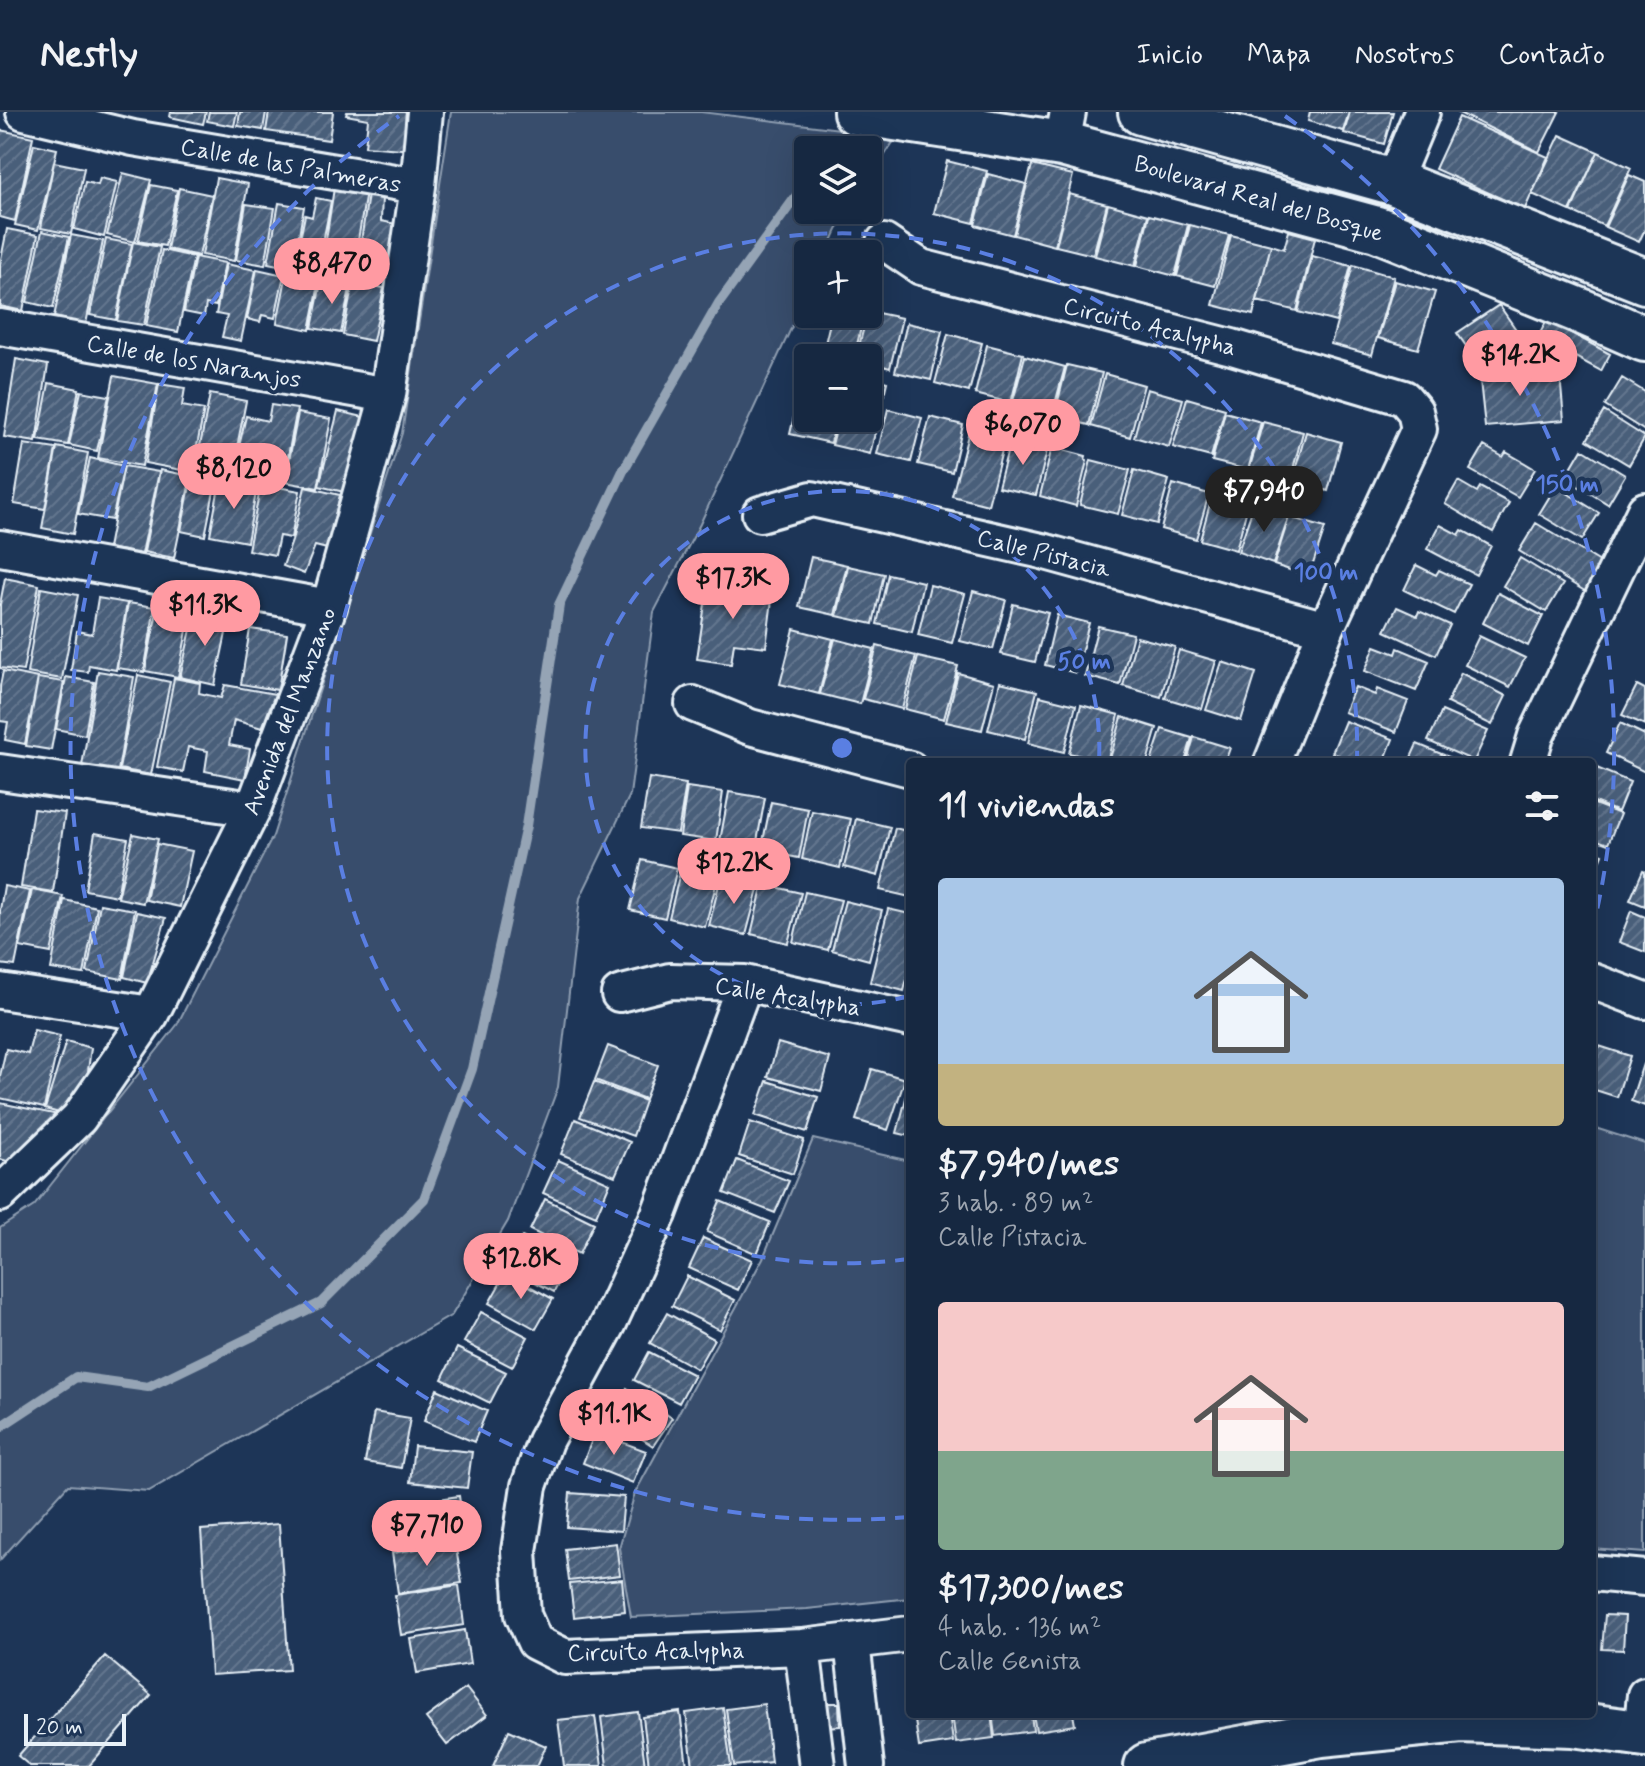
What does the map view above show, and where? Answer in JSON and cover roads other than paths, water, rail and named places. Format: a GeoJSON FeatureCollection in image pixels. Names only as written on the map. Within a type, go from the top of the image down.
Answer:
{"type":"FeatureCollection","features":[{"type":"Feature","properties":{"kind":"street","name":"Calle de las Palmeras"},"geometry":{"type":"LineString","coordinates":[[24,112],[133,138],[418,186]]}},
{"type":"Feature","properties":{"kind":"street","name":"Avenida del Manzano"},"geometry":{"type":"LineString","coordinates":[[0,1194],[79,1118],[151,1014],[253,809],[329,607],[388,395],[418,186],[425,112]]}},
{"type":"Feature","properties":{"kind":"street","name":"Boulevard Real del Bosque"},"geometry":{"type":"LineString","coordinates":[[856,112],[1045,126],[1377,229],[1645,339]]}},
{"type":"Feature","properties":{"kind":"street","name":"Boulevard Real del Bosque"},"geometry":{"type":"LineString","coordinates":[[1141,112],[1393,182],[1645,281]]}},
{"type":"Feature","properties":{"kind":"street"},"geometry":{"type":"LineString","coordinates":[[1393,182],[1422,112]]}},
{"type":"Feature","properties":{"kind":"street","name":"Circuito Acalypha"},"geometry":{"type":"LineString","coordinates":[[884,242],[921,267],[1232,347],[1404,398],[1415,411],[1419,429],[1326,629]]}},
{"type":"Feature","properties":{"kind":"street","name":"Calle de los Naranjos"},"geometry":{"type":"LineString","coordinates":[[0,327],[388,395]]}},
{"type":"Feature","properties":{"kind":"street","name":"Calle Pistacia"},"geometry":{"type":"LineString","coordinates":[[760,514],[812,499],[1042,551],[1326,629]]}},
{"type":"Feature","properties":{"kind":"street"},"geometry":{"type":"LineString","coordinates":[[1529,758],[1536,736],[1645,510]]}},
{"type":"Feature","properties":{"kind":"street"},"geometry":{"type":"LineString","coordinates":[[0,548],[329,607]]}},
{"type":"Feature","properties":{"kind":"street"},"geometry":{"type":"LineString","coordinates":[[1274,758],[1326,629]]}},
{"type":"Feature","properties":{"kind":"street"},"geometry":{"type":"LineString","coordinates":[[693,704],[750,727],[906,768]]}},
{"type":"Feature","properties":{"kind":"street"},"geometry":{"type":"LineString","coordinates":[[0,772],[253,809]]}},
{"type":"Feature","properties":{"kind":"street","name":"Calle Acalypha"},"geometry":{"type":"LineString","coordinates":[[619,994],[670,981],[745,983],[906,1018]]}},
{"type":"Feature","properties":{"kind":"street","name":"Circuito Acalypha"},"geometry":{"type":"LineString","coordinates":[[745,983],[659,1214],[609,1323],[545,1441],[529,1486],[519,1551],[523,1615],[535,1642],[565,1657],[802,1647],[906,1635]]}},
{"type":"Feature","properties":{"kind":"street"},"geometry":{"type":"LineString","coordinates":[[1596,983],[1645,1001]]}},
{"type":"Feature","properties":{"kind":"street"},"geometry":{"type":"LineString","coordinates":[[0,991],[151,1014]]}},
{"type":"Feature","properties":{"kind":"street"},"geometry":{"type":"LineString","coordinates":[[1596,1573],[1645,1578]]}},
{"type":"Feature","properties":{"kind":"street"},"geometry":{"type":"LineString","coordinates":[[852,1642],[866,1766]]}},
{"type":"Feature","properties":{"kind":"street"},"geometry":{"type":"LineString","coordinates":[[802,1647],[817,1766]]}},
{"type":"Feature","properties":{"kind":"street"},"geometry":{"type":"LineString","coordinates":[[1147,1766],[1321,1734],[1461,1720],[1644,1720]]}},
{"type":"Feature","properties":{"kind":"waterway"},"geometry":{"type":"LineString","coordinates":[[0,1427],[76,1377],[148,1387],[321,1303],[424,1199],[472,1069],[526,826],[559,605],[623,471],[719,303],[794,199]]}}]}
